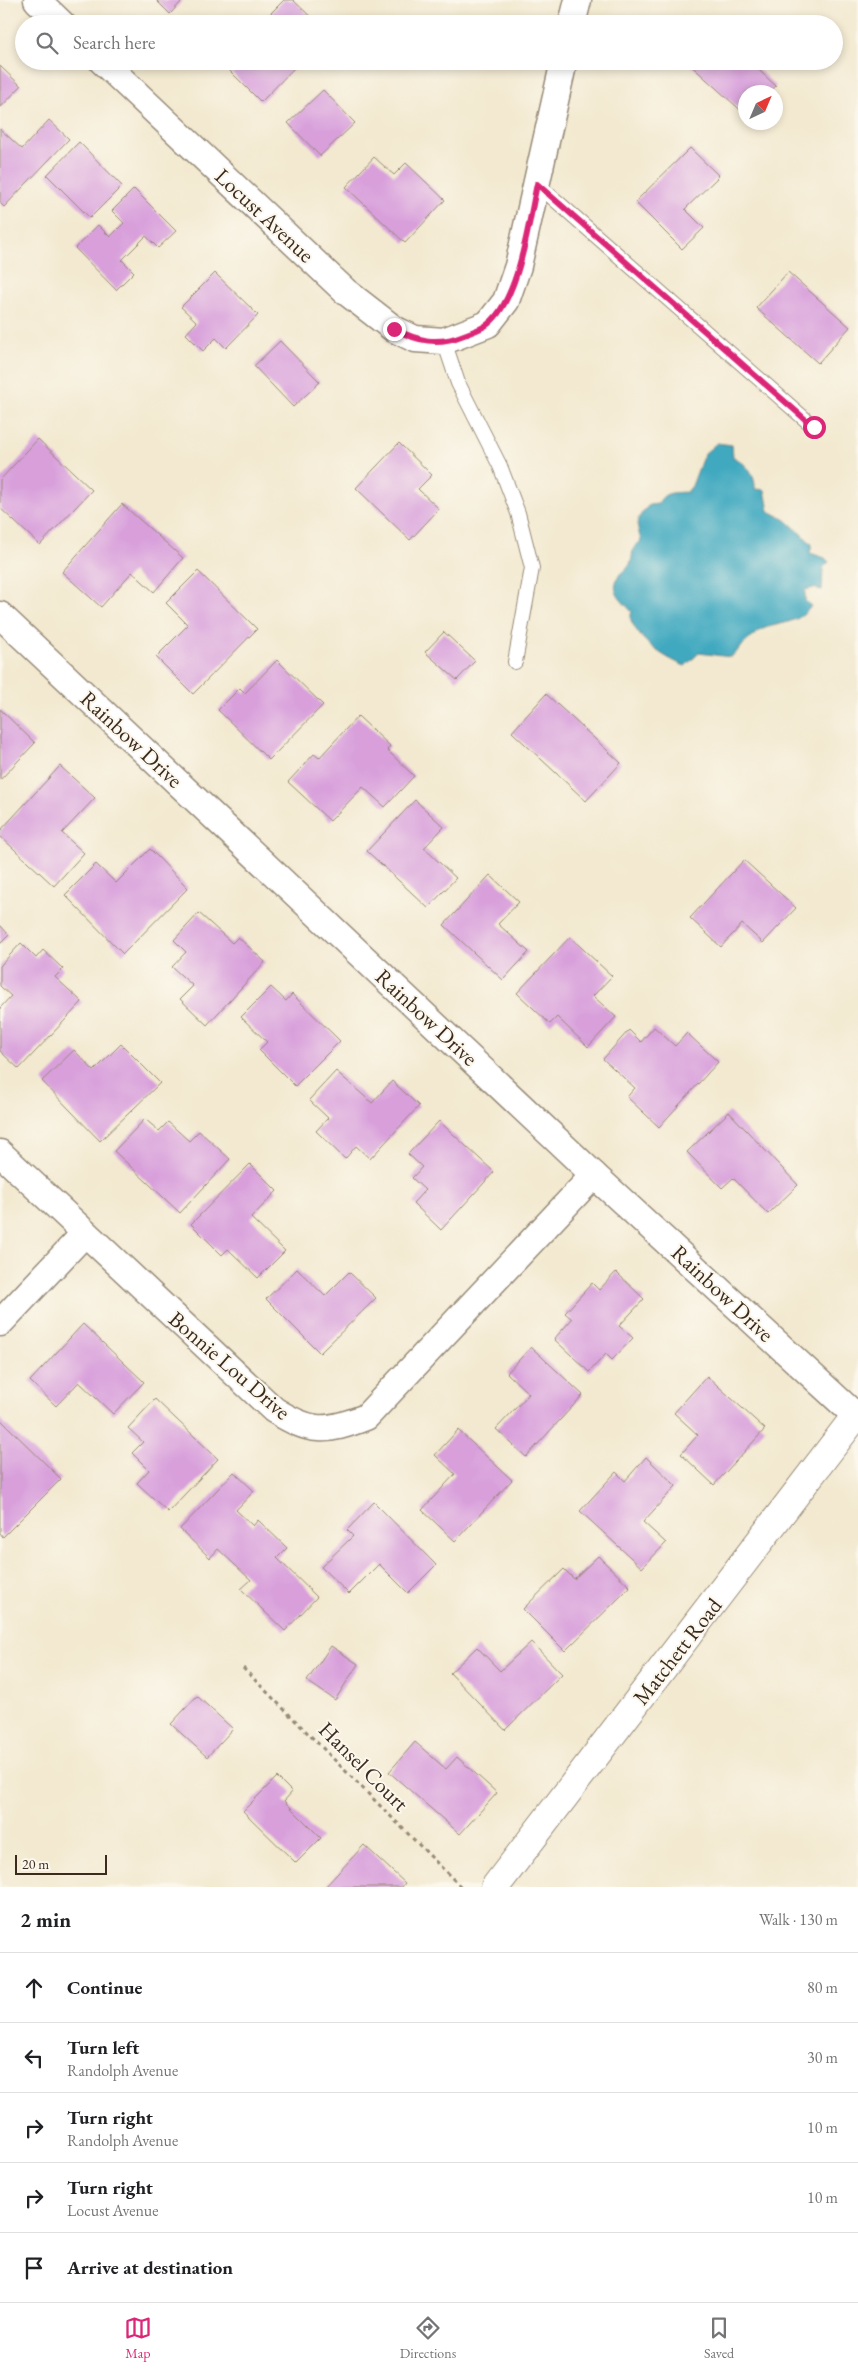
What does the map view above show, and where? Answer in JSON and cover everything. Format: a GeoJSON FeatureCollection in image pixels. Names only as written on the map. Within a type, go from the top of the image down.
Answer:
{"type":"FeatureCollection","features":[{"type":"Feature","properties":{"kind":"street"},"geometry":{"type":"LineString","coordinates":[[37,0],[53,15]]}},
{"type":"Feature","properties":{"kind":"street"},"geometry":{"type":"LineString","coordinates":[[574,15],[578,0]]}},
{"type":"Feature","properties":{"kind":"street","name":"Locust Avenue"},"geometry":{"type":"LineString","coordinates":[[111,70],[344,291],[394,329],[415,340],[444,341]]}},
{"type":"Feature","properties":{"kind":"street"},"geometry":{"type":"LineString","coordinates":[[444,341],[488,324],[506,301],[518,266],[562,70]]}},
{"type":"Feature","properties":{"kind":"street","name":"Rainbow Drive"},"geometry":{"type":"LineString","coordinates":[[0,615],[594,1175],[857,1414]]}},
{"type":"Feature","properties":{"kind":"street","name":"Bonnie Lou Drive"},"geometry":{"type":"LineString","coordinates":[[0,1153],[274,1410],[294,1422],[318,1428],[340,1427],[366,1417],[594,1175]]}},
{"type":"Feature","properties":{"kind":"street"},"geometry":{"type":"LineString","coordinates":[[0,1323],[85,1233]]}},
{"type":"Feature","properties":{"kind":"street","name":"Matchett Road"},"geometry":{"type":"LineString","coordinates":[[495,1887],[857,1414]]}},
{"type":"Feature","properties":{"kind":"lane"},"geometry":{"type":"LineString","coordinates":[[537,184],[814,427]]}},
{"type":"Feature","properties":{"kind":"lane"},"geometry":{"type":"LineString","coordinates":[[444,341],[458,383],[500,466],[518,513],[532,568],[516,662]]}},
{"type":"Feature","properties":{"kind":"path","name":"Hansel Court"},"geometry":{"type":"LineString","coordinates":[[243,1668],[461,1887]]}},
{"type":"Feature","properties":{"kind":"water"},"geometry":{"type":"Polygon","coordinates":[[[717,443],[732,445],[733,457],[742,462],[752,474],[755,489],[765,490],[769,511],[786,520],[812,544],[810,553],[825,558],[829,562],[823,568],[822,590],[813,588],[805,590],[805,601],[811,606],[802,616],[765,628],[751,637],[731,657],[699,653],[685,666],[660,653],[638,633],[630,617],[632,612],[618,595],[615,586],[620,574],[631,562],[634,548],[641,541],[637,525],[641,515],[649,505],[658,504],[666,495],[687,492],[692,486],[704,454],[717,443]]]}},
{"type":"Feature","properties":{"kind":"building"},"geometry":{"type":"Polygon","coordinates":[[[156,0],[183,0],[170,14],[156,0]]]}},
{"type":"Feature","properties":{"kind":"building"},"geometry":{"type":"Polygon","coordinates":[[[284,0],[293,0],[309,15],[269,15],[284,0]]]}},
{"type":"Feature","properties":{"kind":"building"},"geometry":{"type":"Polygon","coordinates":[[[0,66],[21,86],[0,108],[0,66]]]}},
{"type":"Feature","properties":{"kind":"building"},"geometry":{"type":"Polygon","coordinates":[[[229,70],[292,70],[261,102],[229,70]]]}},
{"type":"Feature","properties":{"kind":"building"},"geometry":{"type":"Polygon","coordinates":[[[696,70],[759,70],[775,85],[738,85],[738,108],[696,70]]]}},
{"type":"Feature","properties":{"kind":"building"},"geometry":{"type":"Polygon","coordinates":[[[323,90],[355,123],[320,156],[288,123],[323,90]]]}},
{"type":"Feature","properties":{"kind":"building"},"geometry":{"type":"Polygon","coordinates":[[[49,120],[69,139],[4,207],[0,203],[0,129],[22,149],[49,120]]]}},
{"type":"Feature","properties":{"kind":"building"},"geometry":{"type":"Polygon","coordinates":[[[79,142],[122,186],[90,218],[47,175],[79,142]]]}},
{"type":"Feature","properties":{"kind":"building"},"geometry":{"type":"Polygon","coordinates":[[[690,148],[719,176],[685,209],[704,228],[682,249],[635,202],[690,148]]]}},
{"type":"Feature","properties":{"kind":"building"},"geometry":{"type":"Polygon","coordinates":[[[374,157],[394,175],[406,163],[445,200],[405,243],[346,187],[374,157]]]}},
{"type":"Feature","properties":{"kind":"building"},"geometry":{"type":"Polygon","coordinates":[[[134,189],[176,231],[158,248],[146,236],[122,260],[134,272],[116,290],[75,248],[98,225],[110,237],[124,223],[112,211],[134,189]]]}},
{"type":"Feature","properties":{"kind":"building"},"geometry":{"type":"Polygon","coordinates":[[[788,272],[850,327],[818,363],[756,308],[788,272]]]}},
{"type":"Feature","properties":{"kind":"building"},"geometry":{"type":"Polygon","coordinates":[[[215,273],[258,315],[226,348],[216,338],[203,351],[186,334],[197,322],[181,307],[215,273]]]}},
{"type":"Feature","properties":{"kind":"building"},"geometry":{"type":"Polygon","coordinates":[[[280,341],[320,382],[293,407],[254,366],[280,341]]]}},
{"type":"Feature","properties":{"kind":"building"},"geometry":{"type":"Polygon","coordinates":[[[38,439],[92,490],[40,545],[0,508],[0,480],[38,439]]]}},
{"type":"Feature","properties":{"kind":"building"},"geometry":{"type":"Polygon","coordinates":[[[399,443],[432,475],[418,489],[439,509],[410,540],[356,488],[399,443]]]}},
{"type":"Feature","properties":{"kind":"building"},"geometry":{"type":"Polygon","coordinates":[[[122,504],[183,558],[154,592],[132,572],[101,607],[62,572],[122,504]]]}},
{"type":"Feature","properties":{"kind":"building"},"geometry":{"type":"Polygon","coordinates":[[[198,571],[257,629],[193,694],[156,657],[188,625],[166,603],[198,571]]]}},
{"type":"Feature","properties":{"kind":"building"},"geometry":{"type":"Polygon","coordinates":[[[444,632],[475,661],[457,680],[425,652],[444,632]]]}},
{"type":"Feature","properties":{"kind":"building"},"geometry":{"type":"Polygon","coordinates":[[[277,660],[323,705],[269,760],[218,710],[240,688],[245,693],[277,660]]]}},
{"type":"Feature","properties":{"kind":"building"},"geometry":{"type":"Polygon","coordinates":[[[546,694],[621,763],[586,801],[512,732],[546,694]]]}},
{"type":"Feature","properties":{"kind":"building"},"geometry":{"type":"Polygon","coordinates":[[[0,709],[35,743],[0,780],[0,709]]]}},
{"type":"Feature","properties":{"kind":"building"},"geometry":{"type":"Polygon","coordinates":[[[358,716],[390,746],[387,750],[414,776],[385,807],[363,787],[330,821],[288,782],[314,754],[319,758],[358,716]]]}},
{"type":"Feature","properties":{"kind":"building"},"geometry":{"type":"Polygon","coordinates":[[[60,766],[95,798],[62,833],[84,853],[54,886],[0,836],[0,831],[60,766]]]}},
{"type":"Feature","properties":{"kind":"building"},"geometry":{"type":"Polygon","coordinates":[[[415,800],[444,827],[424,848],[456,878],[428,908],[367,851],[415,800]]]}},
{"type":"Feature","properties":{"kind":"building"},"geometry":{"type":"Polygon","coordinates":[[[150,849],[188,888],[123,954],[65,895],[96,864],[116,883],[150,849]]]}},
{"type":"Feature","properties":{"kind":"building"},"geometry":{"type":"Polygon","coordinates":[[[744,860],[796,908],[763,943],[742,924],[721,947],[690,918],[744,860]]]}},
{"type":"Feature","properties":{"kind":"building"},"geometry":{"type":"Polygon","coordinates":[[[490,875],[519,902],[498,924],[529,952],[503,980],[444,925],[490,875]]]}},
{"type":"Feature","properties":{"kind":"building"},"geometry":{"type":"Polygon","coordinates":[[[199,913],[232,943],[238,937],[265,962],[207,1025],[180,999],[193,986],[172,967],[186,952],[174,940],[199,913]]]}},
{"type":"Feature","properties":{"kind":"building"},"geometry":{"type":"Polygon","coordinates":[[[0,925],[9,935],[0,944],[0,925]]]}},
{"type":"Feature","properties":{"kind":"building"},"geometry":{"type":"Polygon","coordinates":[[[570,937],[612,976],[593,996],[616,1017],[588,1047],[557,1017],[550,1024],[517,993],[570,937]]]}},
{"type":"Feature","properties":{"kind":"building"},"geometry":{"type":"Polygon","coordinates":[[[21,943],[36,958],[43,950],[63,969],[55,977],[82,1002],[19,1069],[0,1051],[0,1008],[11,996],[0,986],[0,966],[21,943]]]}},
{"type":"Feature","properties":{"kind":"building"},"geometry":{"type":"Polygon","coordinates":[[[271,987],[286,1001],[292,994],[340,1041],[295,1086],[259,1050],[267,1042],[241,1017],[271,987]]]}},
{"type":"Feature","properties":{"kind":"building"},"geometry":{"type":"Polygon","coordinates":[[[654,1027],[675,1046],[687,1033],[718,1062],[659,1127],[627,1097],[635,1088],[603,1059],[629,1030],[641,1042],[654,1027]]]}},
{"type":"Feature","properties":{"kind":"building"},"geometry":{"type":"Polygon","coordinates":[[[121,1044],[160,1083],[100,1141],[42,1081],[74,1050],[94,1071],[121,1044]]]}},
{"type":"Feature","properties":{"kind":"building"},"geometry":{"type":"Polygon","coordinates":[[[336,1071],[372,1103],[392,1081],[419,1106],[370,1159],[356,1146],[345,1159],[316,1131],[328,1118],[309,1100],[336,1071]]]}},
{"type":"Feature","properties":{"kind":"building"},"geometry":{"type":"Polygon","coordinates":[[[729,1112],[798,1185],[768,1214],[733,1178],[722,1188],[687,1152],[729,1112]]]}},
{"type":"Feature","properties":{"kind":"building"},"geometry":{"type":"Polygon","coordinates":[[[145,1119],[159,1131],[168,1122],[189,1141],[199,1131],[230,1159],[180,1213],[114,1151],[145,1119]]]}},
{"type":"Feature","properties":{"kind":"building"},"geometry":{"type":"Polygon","coordinates":[[[439,1121],[494,1172],[441,1230],[413,1203],[425,1190],[412,1178],[422,1167],[408,1154],[439,1121]]]}},
{"type":"Feature","properties":{"kind":"building"},"geometry":{"type":"Polygon","coordinates":[[[250,1164],[277,1191],[251,1218],[285,1251],[258,1278],[228,1249],[222,1255],[191,1224],[250,1164]]]}},
{"type":"Feature","properties":{"kind":"building"},"geometry":{"type":"Polygon","coordinates":[[[297,1269],[325,1296],[349,1272],[376,1298],[320,1353],[266,1299],[297,1269]]]}},
{"type":"Feature","properties":{"kind":"building"},"geometry":{"type":"Polygon","coordinates":[[[616,1272],[644,1299],[619,1326],[633,1338],[612,1360],[606,1354],[589,1372],[554,1339],[572,1319],[565,1313],[592,1283],[599,1290],[616,1272]]]}},
{"type":"Feature","properties":{"kind":"building"},"geometry":{"type":"Polygon","coordinates":[[[83,1324],[144,1382],[113,1414],[79,1382],[56,1406],[30,1381],[83,1324]]]}},
{"type":"Feature","properties":{"kind":"building"},"geometry":{"type":"Polygon","coordinates":[[[531,1347],[583,1395],[526,1457],[496,1429],[529,1394],[507,1373],[531,1347]]]}},
{"type":"Feature","properties":{"kind":"building"},"geometry":{"type":"Polygon","coordinates":[[[707,1376],[765,1429],[714,1485],[681,1454],[698,1435],[674,1413],[707,1376]]]}},
{"type":"Feature","properties":{"kind":"building"},"geometry":{"type":"Polygon","coordinates":[[[155,1399],[218,1459],[168,1512],[137,1483],[149,1470],[132,1453],[143,1442],[128,1428],[155,1399]]]}},
{"type":"Feature","properties":{"kind":"building"},"geometry":{"type":"Polygon","coordinates":[[[0,1419],[61,1479],[3,1537],[0,1533],[0,1419]]]}},
{"type":"Feature","properties":{"kind":"building"},"geometry":{"type":"Polygon","coordinates":[[[458,1430],[512,1480],[455,1541],[422,1510],[455,1474],[435,1455],[458,1430]]]}},
{"type":"Feature","properties":{"kind":"building"},"geometry":{"type":"Polygon","coordinates":[[[646,1457],[676,1486],[643,1522],[666,1543],[642,1568],[580,1511],[616,1472],[625,1481],[646,1457]]]}},
{"type":"Feature","properties":{"kind":"building"},"geometry":{"type":"Polygon","coordinates":[[[234,1472],[254,1491],[236,1510],[253,1526],[258,1520],[287,1548],[277,1558],[317,1597],[285,1631],[241,1589],[251,1580],[218,1549],[210,1558],[180,1529],[234,1472]]]}},
{"type":"Feature","properties":{"kind":"building"},"geometry":{"type":"Polygon","coordinates":[[[374,1502],[436,1565],[408,1593],[379,1564],[349,1594],[321,1567],[353,1536],[347,1530],[374,1502]]]}},
{"type":"Feature","properties":{"kind":"building"},"geometry":{"type":"Polygon","coordinates":[[[598,1556],[630,1587],[565,1651],[523,1609],[564,1569],[574,1579],[598,1556]]]}},
{"type":"Feature","properties":{"kind":"building"},"geometry":{"type":"Polygon","coordinates":[[[531,1642],[562,1674],[505,1730],[450,1673],[477,1647],[500,1671],[531,1642]]]}},
{"type":"Feature","properties":{"kind":"building"},"geometry":{"type":"Polygon","coordinates":[[[331,1646],[358,1664],[335,1700],[307,1681],[331,1646]]]}},
{"type":"Feature","properties":{"kind":"building"},"geometry":{"type":"Polygon","coordinates":[[[197,1696],[233,1729],[207,1757],[171,1724],[197,1696]]]}},
{"type":"Feature","properties":{"kind":"building"},"geometry":{"type":"Polygon","coordinates":[[[415,1742],[446,1769],[457,1757],[497,1793],[460,1834],[389,1772],[415,1742]]]}},
{"type":"Feature","properties":{"kind":"building"},"geometry":{"type":"Polygon","coordinates":[[[277,1777],[292,1792],[284,1801],[321,1838],[296,1863],[243,1811],[277,1777]]]}},
{"type":"Feature","properties":{"kind":"building"},"geometry":{"type":"Polygon","coordinates":[[[364,1845],[405,1883],[402,1887],[325,1887],[364,1845]]]}},
{"type":"Feature","properties":{"kind":"route"},"geometry":{"type":"LineString","coordinates":[[394,329],[415,340],[444,341],[488,324],[506,301],[518,266],[537,184],[814,427]]}}]}
